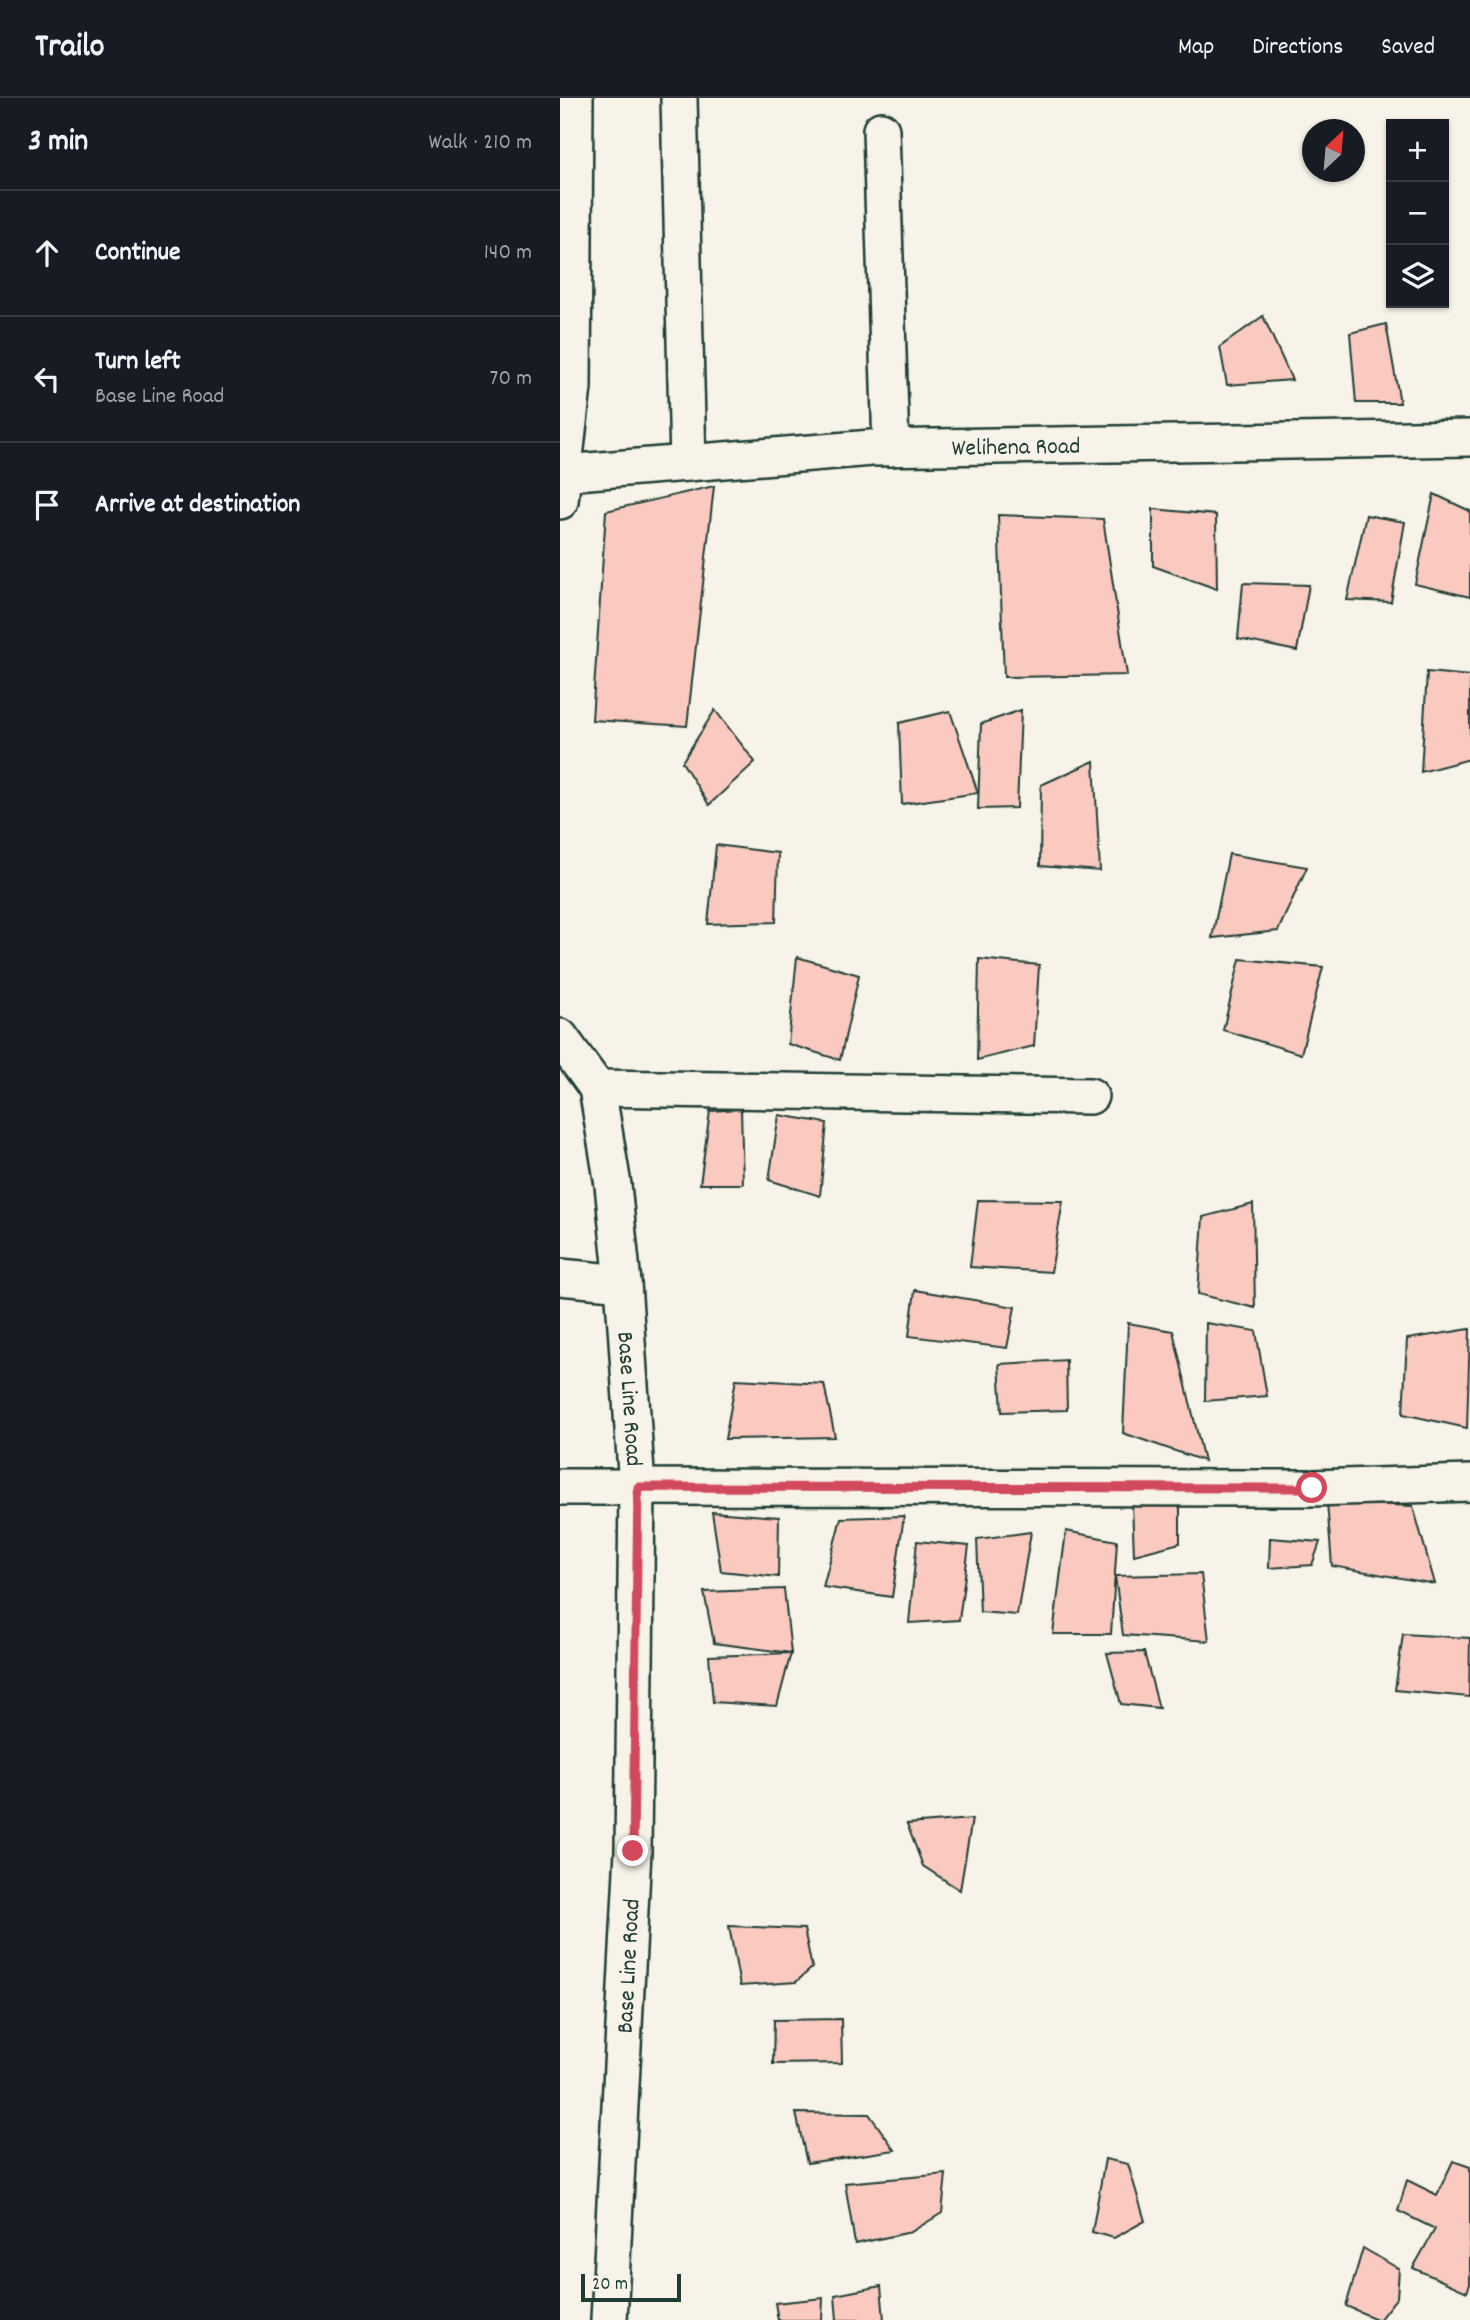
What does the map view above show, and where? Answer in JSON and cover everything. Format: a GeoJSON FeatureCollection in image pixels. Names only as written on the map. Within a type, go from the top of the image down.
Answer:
{"type":"FeatureCollection","features":[{"type":"Feature","properties":{"kind":"street"},"geometry":{"type":"LineString","coordinates":[[562,487],[575,98]]}},
{"type":"Feature","properties":{"kind":"street"},"geometry":{"type":"LineString","coordinates":[[679,98],[688,463]]}},
{"type":"Feature","properties":{"kind":"street"},"geometry":{"type":"LineString","coordinates":[[881,130],[891,448]]}},
{"type":"Feature","properties":{"kind":"street","name":"Welihena Road"},"geometry":{"type":"LineString","coordinates":[[562,487],[688,463],[891,448],[1470,438]]}},
{"type":"Feature","properties":{"kind":"street","name":"Base Line Road"},"geometry":{"type":"LineString","coordinates":[[560,1037],[597,1088],[613,1185],[638,1487],[633,1851],[609,2320]]}},
{"type":"Feature","properties":{"kind":"street"},"geometry":{"type":"LineString","coordinates":[[597,1088],[1090,1096]]}},
{"type":"Feature","properties":{"kind":"street"},"geometry":{"type":"LineString","coordinates":[[560,1277],[623,1283]]}},
{"type":"Feature","properties":{"kind":"street"},"geometry":{"type":"LineString","coordinates":[[560,1487],[1312,1488],[1470,1483]]}},
{"type":"Feature","properties":{"kind":"building"},"geometry":{"type":"Polygon","coordinates":[[[1263,316],[1292,380],[1227,385],[1220,347],[1263,316]]]}},
{"type":"Feature","properties":{"kind":"building"},"geometry":{"type":"Polygon","coordinates":[[[1386,324],[1400,403],[1356,403],[1350,333],[1386,324]]]}},
{"type":"Feature","properties":{"kind":"building"},"geometry":{"type":"Polygon","coordinates":[[[714,486],[687,726],[592,720],[606,511],[714,486]]]}},
{"type":"Feature","properties":{"kind":"building"},"geometry":{"type":"Polygon","coordinates":[[[1434,494],[1470,511],[1470,597],[1415,584],[1434,494]]]}},
{"type":"Feature","properties":{"kind":"building"},"geometry":{"type":"Polygon","coordinates":[[[1153,509],[1216,515],[1217,589],[1153,566],[1153,509]]]}},
{"type":"Feature","properties":{"kind":"building"},"geometry":{"type":"Polygon","coordinates":[[[998,515],[1103,519],[1127,675],[1004,677],[998,515]]]}},
{"type":"Feature","properties":{"kind":"building"},"geometry":{"type":"Polygon","coordinates":[[[1366,515],[1405,522],[1391,602],[1347,600],[1366,515]]]}},
{"type":"Feature","properties":{"kind":"building"},"geometry":{"type":"Polygon","coordinates":[[[1243,583],[1309,585],[1297,651],[1238,639],[1243,583]]]}},
{"type":"Feature","properties":{"kind":"building"},"geometry":{"type":"Polygon","coordinates":[[[1427,672],[1470,676],[1470,759],[1421,772],[1427,672]]]}},
{"type":"Feature","properties":{"kind":"building"},"geometry":{"type":"Polygon","coordinates":[[[715,710],[755,762],[709,805],[682,762],[715,710]]]}},
{"type":"Feature","properties":{"kind":"building"},"geometry":{"type":"Polygon","coordinates":[[[1021,710],[1017,808],[978,809],[981,724],[1021,710]]]}},
{"type":"Feature","properties":{"kind":"building"},"geometry":{"type":"Polygon","coordinates":[[[950,711],[978,793],[902,804],[899,723],[950,711]]]}},
{"type":"Feature","properties":{"kind":"building"},"geometry":{"type":"Polygon","coordinates":[[[1094,761],[1100,871],[1040,866],[1041,785],[1094,761]]]}},
{"type":"Feature","properties":{"kind":"building"},"geometry":{"type":"Polygon","coordinates":[[[716,845],[778,853],[776,922],[708,924],[716,845]]]}},
{"type":"Feature","properties":{"kind":"building"},"geometry":{"type":"Polygon","coordinates":[[[1229,854],[1307,867],[1278,931],[1212,938],[1229,854]]]}},
{"type":"Feature","properties":{"kind":"building"},"geometry":{"type":"Polygon","coordinates":[[[797,957],[859,975],[840,1060],[788,1044],[797,957]]]}},
{"type":"Feature","properties":{"kind":"building"},"geometry":{"type":"Polygon","coordinates":[[[979,959],[1039,965],[1034,1046],[977,1060],[979,959]]]}},
{"type":"Feature","properties":{"kind":"building"},"geometry":{"type":"Polygon","coordinates":[[[1240,959],[1323,967],[1301,1054],[1223,1030],[1240,959]]]}},
{"type":"Feature","properties":{"kind":"building"},"geometry":{"type":"Polygon","coordinates":[[[741,1109],[743,1184],[700,1184],[710,1111],[741,1109]]]}},
{"type":"Feature","properties":{"kind":"building"},"geometry":{"type":"Polygon","coordinates":[[[779,1115],[827,1123],[820,1196],[769,1180],[779,1115]]]}},
{"type":"Feature","properties":{"kind":"building"},"geometry":{"type":"Polygon","coordinates":[[[978,1200],[1063,1201],[1051,1272],[970,1267],[978,1200]]]}},
{"type":"Feature","properties":{"kind":"building"},"geometry":{"type":"Polygon","coordinates":[[[1253,1204],[1255,1308],[1198,1294],[1203,1217],[1253,1204]]]}},
{"type":"Feature","properties":{"kind":"building"},"geometry":{"type":"Polygon","coordinates":[[[915,1290],[1015,1307],[1007,1348],[909,1336],[915,1290]]]}},
{"type":"Feature","properties":{"kind":"building"},"geometry":{"type":"Polygon","coordinates":[[[1128,1323],[1173,1331],[1204,1461],[1123,1433],[1128,1323]]]}},
{"type":"Feature","properties":{"kind":"building"},"geometry":{"type":"Polygon","coordinates":[[[1206,1323],[1256,1331],[1267,1396],[1205,1401],[1206,1323]]]}},
{"type":"Feature","properties":{"kind":"building"},"geometry":{"type":"Polygon","coordinates":[[[1470,1329],[1467,1428],[1403,1414],[1407,1339],[1470,1329]]]}},
{"type":"Feature","properties":{"kind":"building"},"geometry":{"type":"Polygon","coordinates":[[[1066,1360],[1067,1410],[1002,1412],[999,1364],[1066,1360]]]}},
{"type":"Feature","properties":{"kind":"building"},"geometry":{"type":"Polygon","coordinates":[[[736,1379],[824,1384],[835,1437],[725,1439],[736,1379]]]}},
{"type":"Feature","properties":{"kind":"building"},"geometry":{"type":"Polygon","coordinates":[[[1180,1502],[1180,1543],[1134,1555],[1132,1504],[1180,1502]]]}},
{"type":"Feature","properties":{"kind":"building"},"geometry":{"type":"Polygon","coordinates":[[[1327,1502],[1413,1506],[1435,1584],[1332,1566],[1327,1502]]]}},
{"type":"Feature","properties":{"kind":"building"},"geometry":{"type":"Polygon","coordinates":[[[712,1512],[779,1517],[778,1577],[721,1571],[712,1512]]]}},
{"type":"Feature","properties":{"kind":"building"},"geometry":{"type":"Polygon","coordinates":[[[904,1516],[892,1597],[823,1587],[841,1518],[904,1516]]]}},
{"type":"Feature","properties":{"kind":"building"},"geometry":{"type":"Polygon","coordinates":[[[1066,1531],[1117,1541],[1111,1634],[1053,1634],[1066,1531]]]}},
{"type":"Feature","properties":{"kind":"building"},"geometry":{"type":"Polygon","coordinates":[[[1031,1532],[1017,1615],[980,1612],[977,1539],[1031,1532]]]}},
{"type":"Feature","properties":{"kind":"building"},"geometry":{"type":"Polygon","coordinates":[[[1270,1538],[1320,1542],[1312,1565],[1269,1568],[1270,1538]]]}},
{"type":"Feature","properties":{"kind":"building"},"geometry":{"type":"Polygon","coordinates":[[[917,1541],[969,1546],[959,1620],[909,1623],[917,1541]]]}},
{"type":"Feature","properties":{"kind":"building"},"geometry":{"type":"Polygon","coordinates":[[[1201,1574],[1209,1641],[1123,1635],[1115,1576],[1201,1574]]]}},
{"type":"Feature","properties":{"kind":"building"},"geometry":{"type":"Polygon","coordinates":[[[784,1589],[791,1653],[714,1643],[704,1592],[784,1589]]]}},
{"type":"Feature","properties":{"kind":"building"},"geometry":{"type":"Polygon","coordinates":[[[1403,1634],[1470,1638],[1469,1697],[1395,1690],[1403,1634]]]}},
{"type":"Feature","properties":{"kind":"building"},"geometry":{"type":"Polygon","coordinates":[[[1144,1652],[1159,1708],[1121,1704],[1107,1653],[1144,1652]]]}},
{"type":"Feature","properties":{"kind":"building"},"geometry":{"type":"Polygon","coordinates":[[[791,1653],[777,1706],[713,1702],[709,1656],[791,1653]]]}},
{"type":"Feature","properties":{"kind":"building"},"geometry":{"type":"Polygon","coordinates":[[[972,1819],[960,1890],[923,1866],[907,1824],[972,1819]]]}},
{"type":"Feature","properties":{"kind":"building"},"geometry":{"type":"Polygon","coordinates":[[[729,1926],[804,1929],[812,1968],[796,1982],[740,1986],[729,1926]]]}},
{"type":"Feature","properties":{"kind":"building"},"geometry":{"type":"Polygon","coordinates":[[[841,2019],[842,2063],[773,2064],[774,2020],[841,2019]]]}},
{"type":"Feature","properties":{"kind":"building"},"geometry":{"type":"Polygon","coordinates":[[[796,2113],[869,2114],[895,2150],[807,2163],[796,2113]]]}},
{"type":"Feature","properties":{"kind":"building"},"geometry":{"type":"Polygon","coordinates":[[[1105,2159],[1128,2164],[1145,2221],[1114,2238],[1092,2232],[1105,2159]]]}},
{"type":"Feature","properties":{"kind":"building"},"geometry":{"type":"Polygon","coordinates":[[[1453,2161],[1470,2167],[1470,2284],[1467,2292],[1413,2268],[1435,2229],[1398,2211],[1407,2180],[1437,2195],[1453,2161]]]}},
{"type":"Feature","properties":{"kind":"building"},"geometry":{"type":"Polygon","coordinates":[[[946,2174],[942,2213],[911,2232],[855,2244],[845,2183],[946,2174]]]}},
{"type":"Feature","properties":{"kind":"building"},"geometry":{"type":"Polygon","coordinates":[[[1363,2248],[1399,2269],[1397,2297],[1379,2320],[1346,2306],[1363,2248]]]}},
{"type":"Feature","properties":{"kind":"building"},"geometry":{"type":"Polygon","coordinates":[[[881,2286],[884,2320],[837,2320],[835,2295],[881,2286]]]}},
{"type":"Feature","properties":{"kind":"building"},"geometry":{"type":"Polygon","coordinates":[[[823,2298],[822,2320],[778,2320],[775,2303],[823,2298]]]}},
{"type":"Feature","properties":{"kind":"route"},"geometry":{"type":"LineString","coordinates":[[633,1851],[638,1487],[1312,1488]]}}]}
